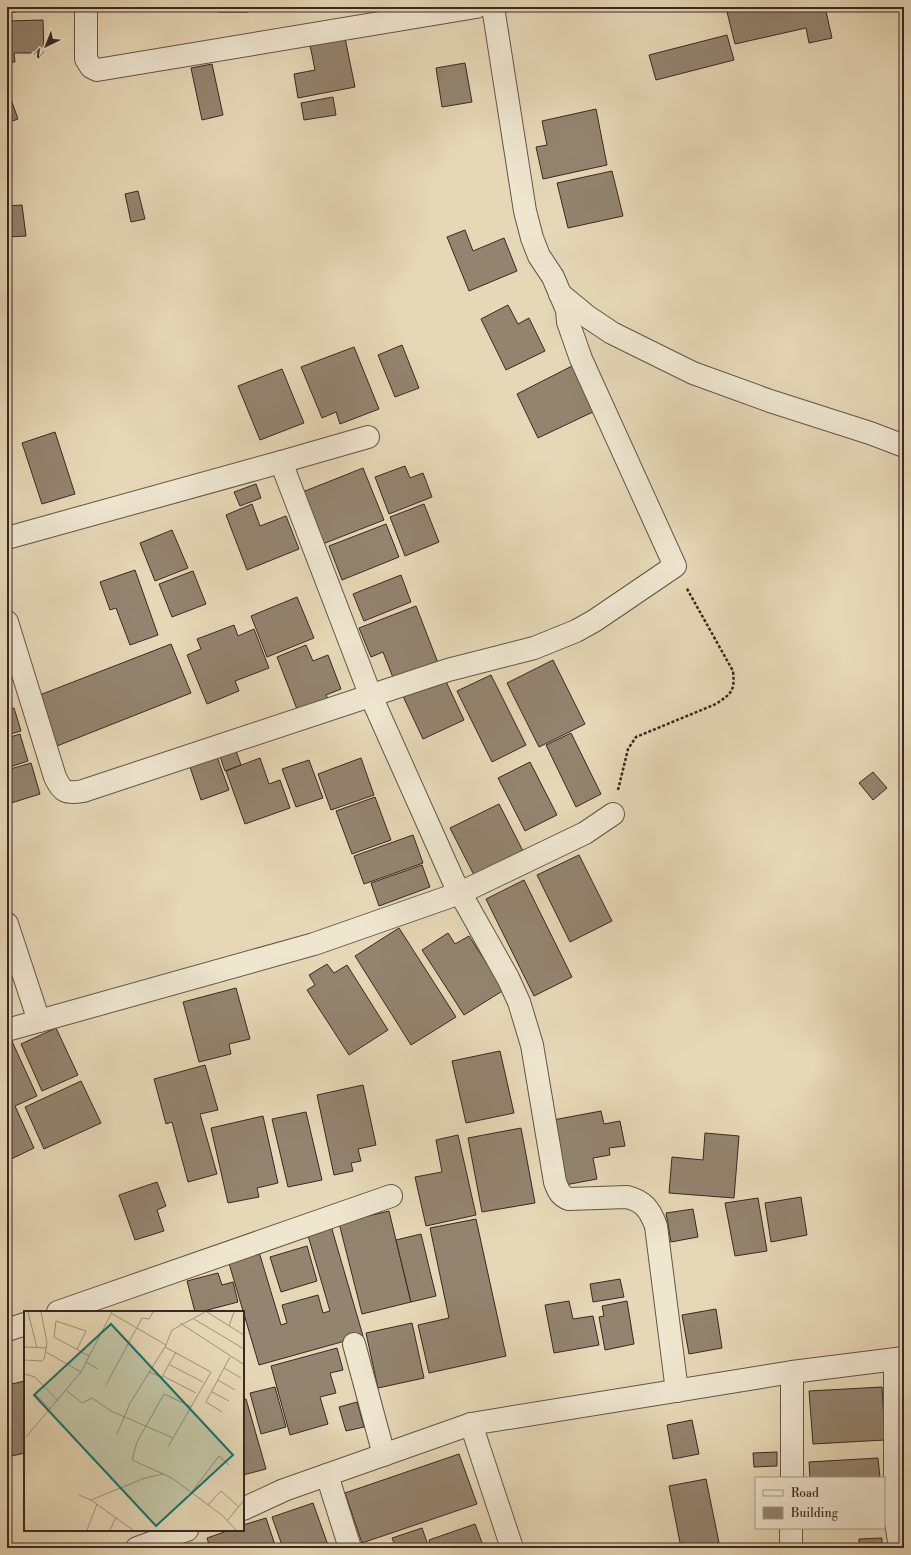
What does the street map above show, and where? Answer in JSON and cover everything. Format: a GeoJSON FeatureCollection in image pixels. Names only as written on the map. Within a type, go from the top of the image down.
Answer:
{"type":"FeatureCollection","features":[{"type":"Feature","properties":{"kind":"street"},"geometry":{"type":"LineString","coordinates":[[86,7],[86,59],[91,67],[97,70],[476,7]]}},
{"type":"Feature","properties":{"kind":"street"},"geometry":{"type":"LineString","coordinates":[[7,622],[59,787],[68,792],[82,791],[370,694],[448,670],[534,648],[576,631],[594,621],[675,566],[581,358],[568,322],[567,310],[553,277],[539,256],[532,238],[525,211],[493,7]]}},
{"type":"Feature","properties":{"kind":"street"},"geometry":{"type":"LineString","coordinates":[[560,294],[588,317],[612,333],[693,373],[770,401],[870,433],[904,446]]}},
{"type":"Feature","properties":{"kind":"street"},"geometry":{"type":"LineString","coordinates":[[7,538],[368,437]]}},
{"type":"Feature","properties":{"kind":"street"},"geometry":{"type":"LineString","coordinates":[[281,462],[370,694],[460,893],[508,978],[519,1002],[532,1045],[555,1182],[560,1193],[562,1196],[569,1199],[627,1197],[643,1203],[652,1216],[656,1226],[678,1391]]}},
{"type":"Feature","properties":{"kind":"street"},"geometry":{"type":"LineString","coordinates":[[7,1030],[314,944],[460,893],[585,833],[613,814]]}},
{"type":"Feature","properties":{"kind":"street"},"geometry":{"type":"LineString","coordinates":[[7,924],[38,1021]]}},
{"type":"Feature","properties":{"kind":"street"},"geometry":{"type":"LineString","coordinates":[[61,1311],[392,1196]]}},
{"type":"Feature","properties":{"kind":"street"},"geometry":{"type":"LineString","coordinates":[[7,1330],[24,1324]]}},
{"type":"Feature","properties":{"kind":"street"},"geometry":{"type":"LineString","coordinates":[[354,1344],[384,1455]]}},
{"type":"Feature","properties":{"kind":"street"},"geometry":{"type":"LineString","coordinates":[[244,1509],[284,1490],[471,1424],[792,1372],[900,1358],[895,1516],[900,1548]]}},
{"type":"Feature","properties":{"kind":"street"},"geometry":{"type":"LineString","coordinates":[[792,1372],[792,1477]]}},
{"type":"Feature","properties":{"kind":"street"},"geometry":{"type":"LineString","coordinates":[[471,1424],[512,1548]]}},
{"type":"Feature","properties":{"kind":"street"},"geometry":{"type":"LineString","coordinates":[[327,1475],[350,1548]]}},
{"type":"Feature","properties":{"kind":"street"},"geometry":{"type":"LineString","coordinates":[[791,1529],[791,1548]]}},
{"type":"Feature","properties":{"kind":"street"},"geometry":{"type":"LineString","coordinates":[[137,1548],[184,1531]]}},
{"type":"Feature","properties":{"kind":"path"},"geometry":{"type":"LineString","coordinates":[[613,814],[624,762],[628,749],[636,737],[716,704],[728,696],[734,685],[733,671],[675,566]]}},
{"type":"Feature","properties":{"kind":"building"},"geometry":{"type":"Polygon","coordinates":[[[7,7],[16,7],[16,12],[7,12],[7,7]]]}},
{"type":"Feature","properties":{"kind":"building"},"geometry":{"type":"Polygon","coordinates":[[[219,7],[247,7],[247,12],[219,12],[219,7]]]}},
{"type":"Feature","properties":{"kind":"building"},"geometry":{"type":"Polygon","coordinates":[[[825,7],[832,38],[809,43],[806,28],[735,44],[726,8],[825,7]]]}},
{"type":"Feature","properties":{"kind":"building"},"geometry":{"type":"Polygon","coordinates":[[[43,20],[44,53],[14,53],[15,62],[7,62],[7,21],[43,20]]]}},
{"type":"Feature","properties":{"kind":"building"},"geometry":{"type":"Polygon","coordinates":[[[344,33],[355,87],[298,98],[294,74],[315,70],[309,40],[344,33]]]}},
{"type":"Feature","properties":{"kind":"building"},"geometry":{"type":"Polygon","coordinates":[[[727,35],[734,60],[656,80],[649,55],[727,35]]]}},
{"type":"Feature","properties":{"kind":"building"},"geometry":{"type":"Polygon","coordinates":[[[465,63],[472,102],[442,107],[436,68],[465,63]]]}},
{"type":"Feature","properties":{"kind":"building"},"geometry":{"type":"Polygon","coordinates":[[[212,64],[223,115],[202,120],[191,68],[212,64]]]}},
{"type":"Feature","properties":{"kind":"building"},"geometry":{"type":"Polygon","coordinates":[[[7,88],[18,119],[7,123],[7,88]]]}},
{"type":"Feature","properties":{"kind":"building"},"geometry":{"type":"Polygon","coordinates":[[[333,97],[336,115],[304,120],[301,103],[333,97]]]}},
{"type":"Feature","properties":{"kind":"building"},"geometry":{"type":"Polygon","coordinates":[[[596,109],[607,165],[543,179],[536,147],[547,145],[542,121],[596,109]]]}},
{"type":"Feature","properties":{"kind":"building"},"geometry":{"type":"Polygon","coordinates":[[[612,171],[623,216],[568,228],[557,183],[612,171]]]}},
{"type":"Feature","properties":{"kind":"building"},"geometry":{"type":"Polygon","coordinates":[[[138,191],[145,219],[131,222],[125,194],[138,191]]]}},
{"type":"Feature","properties":{"kind":"building"},"geometry":{"type":"Polygon","coordinates":[[[22,205],[26,236],[7,237],[7,206],[22,205]]]}},
{"type":"Feature","properties":{"kind":"building"},"geometry":{"type":"Polygon","coordinates":[[[465,230],[473,251],[504,238],[517,271],[469,291],[447,237],[465,230]]]}},
{"type":"Feature","properties":{"kind":"building"},"geometry":{"type":"Polygon","coordinates":[[[508,305],[518,324],[529,318],[545,351],[506,370],[481,319],[508,305]]]}},
{"type":"Feature","properties":{"kind":"building"},"geometry":{"type":"Polygon","coordinates":[[[402,345],[419,388],[395,397],[378,355],[402,345]]]}},
{"type":"Feature","properties":{"kind":"building"},"geometry":{"type":"Polygon","coordinates":[[[354,347],[379,409],[340,424],[336,412],[322,418],[301,367],[354,347]]]}},
{"type":"Feature","properties":{"kind":"building"},"geometry":{"type":"Polygon","coordinates":[[[572,366],[595,411],[538,438],[517,394],[572,366]]]}},
{"type":"Feature","properties":{"kind":"building"},"geometry":{"type":"Polygon","coordinates":[[[282,369],[304,423],[260,440],[238,386],[282,369]]]}},
{"type":"Feature","properties":{"kind":"building"},"geometry":{"type":"Polygon","coordinates":[[[55,432],[75,494],[42,504],[22,443],[55,432]]]}},
{"type":"Feature","properties":{"kind":"building"},"geometry":{"type":"Polygon","coordinates":[[[405,466],[410,478],[423,473],[432,497],[389,514],[375,477],[405,466]]]}},
{"type":"Feature","properties":{"kind":"building"},"geometry":{"type":"Polygon","coordinates":[[[363,468],[384,520],[320,545],[300,493],[363,468]]]}},
{"type":"Feature","properties":{"kind":"building"},"geometry":{"type":"Polygon","coordinates":[[[256,484],[261,498],[240,506],[234,492],[256,484]]]}},
{"type":"Feature","properties":{"kind":"building"},"geometry":{"type":"Polygon","coordinates":[[[252,504],[260,526],[286,516],[299,549],[247,570],[226,515],[252,504]]]}},
{"type":"Feature","properties":{"kind":"building"},"geometry":{"type":"Polygon","coordinates":[[[424,504],[439,542],[405,556],[390,517],[424,504]]]}},
{"type":"Feature","properties":{"kind":"building"},"geometry":{"type":"Polygon","coordinates":[[[386,524],[399,557],[342,580],[329,546],[386,524]]]}},
{"type":"Feature","properties":{"kind":"building"},"geometry":{"type":"Polygon","coordinates":[[[172,530],[188,568],[155,581],[140,543],[172,530]]]}},
{"type":"Feature","properties":{"kind":"building"},"geometry":{"type":"Polygon","coordinates":[[[135,570],[158,635],[130,645],[116,608],[110,610],[100,582],[135,570]]]}},
{"type":"Feature","properties":{"kind":"building"},"geometry":{"type":"Polygon","coordinates":[[[193,571],[206,604],[172,617],[159,584],[193,571]]]}},
{"type":"Feature","properties":{"kind":"building"},"geometry":{"type":"Polygon","coordinates":[[[401,575],[411,602],[364,621],[353,594],[401,575]]]}},
{"type":"Feature","properties":{"kind":"building"},"geometry":{"type":"Polygon","coordinates":[[[297,597],[314,638],[267,657],[251,616],[297,597]]]}},
{"type":"Feature","properties":{"kind":"building"},"geometry":{"type":"Polygon","coordinates":[[[416,606],[438,663],[394,680],[383,652],[371,657],[359,628],[416,606]]]}},
{"type":"Feature","properties":{"kind":"building"},"geometry":{"type":"Polygon","coordinates":[[[234,625],[238,636],[254,629],[269,668],[235,681],[239,691],[207,704],[187,655],[201,649],[197,639],[234,625]]]}},
{"type":"Feature","properties":{"kind":"building"},"geometry":{"type":"Polygon","coordinates":[[[171,644],[191,693],[57,746],[37,696],[171,644]]]}},
{"type":"Feature","properties":{"kind":"building"},"geometry":{"type":"Polygon","coordinates":[[[306,645],[313,661],[328,655],[341,689],[326,695],[331,705],[300,717],[277,657],[306,645]]]}},
{"type":"Feature","properties":{"kind":"building"},"geometry":{"type":"Polygon","coordinates":[[[553,660],[585,724],[539,747],[507,683],[553,660]]]}},
{"type":"Feature","properties":{"kind":"building"},"geometry":{"type":"Polygon","coordinates":[[[442,673],[464,720],[423,739],[401,692],[442,673]]]}},
{"type":"Feature","properties":{"kind":"building"},"geometry":{"type":"Polygon","coordinates":[[[491,675],[526,745],[492,762],[457,691],[491,675]]]}},
{"type":"Feature","properties":{"kind":"building"},"geometry":{"type":"Polygon","coordinates":[[[14,708],[21,731],[7,735],[7,710],[14,708]]]}},
{"type":"Feature","properties":{"kind":"building"},"geometry":{"type":"Polygon","coordinates":[[[571,733],[601,794],[576,807],[546,745],[571,733]]]}},
{"type":"Feature","properties":{"kind":"building"},"geometry":{"type":"Polygon","coordinates":[[[20,734],[28,761],[7,768],[7,738],[20,734]]]}},
{"type":"Feature","properties":{"kind":"building"},"geometry":{"type":"Polygon","coordinates":[[[233,742],[241,765],[225,771],[217,748],[233,742]]]}},
{"type":"Feature","properties":{"kind":"building"},"geometry":{"type":"Polygon","coordinates":[[[216,754],[229,790],[201,800],[189,764],[216,754]]]}},
{"type":"Feature","properties":{"kind":"building"},"geometry":{"type":"Polygon","coordinates":[[[260,758],[269,784],[280,780],[290,808],[245,824],[226,771],[260,758]]]}},
{"type":"Feature","properties":{"kind":"building"},"geometry":{"type":"Polygon","coordinates":[[[361,758],[374,795],[331,810],[318,774],[361,758]]]}},
{"type":"Feature","properties":{"kind":"building"},"geometry":{"type":"Polygon","coordinates":[[[309,760],[323,798],[296,807],[282,769],[309,760]]]}},
{"type":"Feature","properties":{"kind":"building"},"geometry":{"type":"Polygon","coordinates":[[[530,762],[557,815],[525,831],[498,778],[530,762]]]}},
{"type":"Feature","properties":{"kind":"building"},"geometry":{"type":"Polygon","coordinates":[[[31,763],[40,794],[8,804],[7,770],[31,763]]]}},
{"type":"Feature","properties":{"kind":"building"},"geometry":{"type":"Polygon","coordinates":[[[873,772],[887,788],[873,800],[859,783],[873,772]]]}},
{"type":"Feature","properties":{"kind":"building"},"geometry":{"type":"Polygon","coordinates":[[[375,797],[391,840],[352,854],[336,811],[375,797]]]}},
{"type":"Feature","properties":{"kind":"building"},"geometry":{"type":"Polygon","coordinates":[[[499,804],[524,853],[475,877],[450,828],[499,804]]]}},
{"type":"Feature","properties":{"kind":"building"},"geometry":{"type":"Polygon","coordinates":[[[413,835],[423,863],[364,884],[354,856],[413,835]]]}},
{"type":"Feature","properties":{"kind":"building"},"geometry":{"type":"Polygon","coordinates":[[[579,855],[612,921],[570,942],[537,875],[579,855]]]}},
{"type":"Feature","properties":{"kind":"building"},"geometry":{"type":"Polygon","coordinates":[[[422,865],[430,887],[379,906],[371,883],[422,865]]]}},
{"type":"Feature","properties":{"kind":"building"},"geometry":{"type":"Polygon","coordinates":[[[524,880],[572,977],[534,996],[486,899],[524,880]]]}},
{"type":"Feature","properties":{"kind":"building"},"geometry":{"type":"Polygon","coordinates":[[[399,928],[456,1017],[411,1045],[355,956],[399,928]]]}},
{"type":"Feature","properties":{"kind":"building"},"geometry":{"type":"Polygon","coordinates":[[[448,933],[455,944],[469,936],[504,990],[464,1015],[422,950],[448,933]]]}},
{"type":"Feature","properties":{"kind":"building"},"geometry":{"type":"Polygon","coordinates":[[[327,964],[334,973],[347,965],[388,1030],[349,1055],[307,990],[315,985],[309,975],[327,964]]]}},
{"type":"Feature","properties":{"kind":"building"},"geometry":{"type":"Polygon","coordinates":[[[236,988],[250,1039],[229,1044],[231,1054],[199,1062],[183,1002],[236,988]]]}},
{"type":"Feature","properties":{"kind":"building"},"geometry":{"type":"Polygon","coordinates":[[[56,1028],[78,1075],[42,1091],[21,1044],[56,1028]]]}},
{"type":"Feature","properties":{"kind":"building"},"geometry":{"type":"Polygon","coordinates":[[[10,1037],[37,1096],[15,1106],[34,1148],[7,1161],[7,1039],[10,1037]]]}},
{"type":"Feature","properties":{"kind":"building"},"geometry":{"type":"Polygon","coordinates":[[[500,1051],[514,1113],[466,1123],[452,1061],[500,1051]]]}},
{"type":"Feature","properties":{"kind":"building"},"geometry":{"type":"Polygon","coordinates":[[[205,1065],[218,1110],[200,1114],[217,1174],[188,1182],[172,1122],[166,1124],[154,1079],[205,1065]]]}},
{"type":"Feature","properties":{"kind":"building"},"geometry":{"type":"Polygon","coordinates":[[[81,1081],[101,1123],[44,1149],[25,1107],[81,1081]]]}},
{"type":"Feature","properties":{"kind":"building"},"geometry":{"type":"Polygon","coordinates":[[[363,1085],[376,1145],[358,1149],[361,1161],[351,1163],[353,1171],[334,1175],[317,1095],[363,1085]]]}},
{"type":"Feature","properties":{"kind":"building"},"geometry":{"type":"Polygon","coordinates":[[[601,1111],[604,1124],[620,1121],[625,1146],[609,1148],[610,1155],[593,1158],[597,1179],[565,1185],[553,1120],[601,1111]]]}},
{"type":"Feature","properties":{"kind":"building"},"geometry":{"type":"Polygon","coordinates":[[[306,1112],[322,1180],[288,1187],[272,1119],[306,1112]]]}},
{"type":"Feature","properties":{"kind":"building"},"geometry":{"type":"Polygon","coordinates":[[[263,1116],[278,1183],[257,1188],[259,1197],[228,1203],[211,1128],[263,1116]]]}},
{"type":"Feature","properties":{"kind":"building"},"geometry":{"type":"Polygon","coordinates":[[[521,1128],[535,1203],[482,1212],[468,1138],[521,1128]]]}},
{"type":"Feature","properties":{"kind":"building"},"geometry":{"type":"Polygon","coordinates":[[[705,1133],[739,1136],[734,1198],[669,1193],[672,1157],[703,1160],[705,1133]]]}},
{"type":"Feature","properties":{"kind":"building"},"geometry":{"type":"Polygon","coordinates":[[[458,1135],[476,1215],[426,1226],[415,1177],[442,1172],[436,1140],[458,1135]]]}},
{"type":"Feature","properties":{"kind":"building"},"geometry":{"type":"Polygon","coordinates":[[[157,1182],[166,1206],[157,1210],[164,1231],[135,1240],[119,1195],[157,1182]]]}},
{"type":"Feature","properties":{"kind":"building"},"geometry":{"type":"Polygon","coordinates":[[[801,1197],[807,1235],[771,1242],[765,1203],[801,1197]]]}},
{"type":"Feature","properties":{"kind":"building"},"geometry":{"type":"Polygon","coordinates":[[[758,1198],[767,1251],[735,1256],[725,1203],[758,1198]]]}},
{"type":"Feature","properties":{"kind":"building"},"geometry":{"type":"Polygon","coordinates":[[[693,1209],[698,1237],[671,1242],[666,1213],[693,1209]]]}},
{"type":"Feature","properties":{"kind":"building"},"geometry":{"type":"Polygon","coordinates":[[[389,1211],[411,1302],[362,1314],[339,1223],[389,1211]]]}},
{"type":"Feature","properties":{"kind":"building"},"geometry":{"type":"Polygon","coordinates":[[[476,1219],[506,1356],[429,1373],[418,1325],[449,1318],[430,1228],[476,1219]]]}},
{"type":"Feature","properties":{"kind":"building"},"geometry":{"type":"Polygon","coordinates":[[[331,1226],[363,1336],[259,1365],[228,1260],[259,1252],[281,1325],[287,1323],[282,1305],[318,1295],[323,1313],[330,1311],[307,1232],[331,1226]]]}},
{"type":"Feature","properties":{"kind":"building"},"geometry":{"type":"Polygon","coordinates":[[[421,1234],[436,1296],[411,1302],[396,1240],[421,1234]]]}},
{"type":"Feature","properties":{"kind":"building"},"geometry":{"type":"Polygon","coordinates":[[[307,1246],[317,1281],[281,1292],[270,1257],[307,1246]]]}},
{"type":"Feature","properties":{"kind":"building"},"geometry":{"type":"Polygon","coordinates":[[[218,1273],[222,1285],[233,1282],[238,1302],[204,1311],[195,1311],[187,1281],[218,1273]]]}},
{"type":"Feature","properties":{"kind":"building"},"geometry":{"type":"Polygon","coordinates":[[[620,1279],[624,1297],[593,1302],[590,1284],[620,1279]]]}},
{"type":"Feature","properties":{"kind":"building"},"geometry":{"type":"Polygon","coordinates":[[[569,1301],[573,1319],[593,1316],[599,1345],[554,1353],[545,1305],[569,1301]]]}},
{"type":"Feature","properties":{"kind":"building"},"geometry":{"type":"Polygon","coordinates":[[[627,1301],[634,1344],[605,1350],[599,1317],[604,1316],[602,1306],[627,1301]]]}},
{"type":"Feature","properties":{"kind":"building"},"geometry":{"type":"Polygon","coordinates":[[[716,1309],[722,1348],[689,1354],[682,1315],[716,1309]]]}},
{"type":"Feature","properties":{"kind":"building"},"geometry":{"type":"Polygon","coordinates":[[[412,1323],[424,1378],[378,1388],[366,1333],[412,1323]]]}},
{"type":"Feature","properties":{"kind":"building"},"geometry":{"type":"Polygon","coordinates":[[[337,1348],[343,1370],[330,1373],[336,1393],[320,1397],[328,1424],[290,1435],[271,1366],[337,1348]]]}},
{"type":"Feature","properties":{"kind":"building"},"geometry":{"type":"Polygon","coordinates":[[[24,1381],[24,1453],[7,1457],[7,1385],[24,1381]]]}},
{"type":"Feature","properties":{"kind":"building"},"geometry":{"type":"Polygon","coordinates":[[[275,1387],[286,1427],[261,1434],[250,1393],[275,1387]]]}},
{"type":"Feature","properties":{"kind":"building"},"geometry":{"type":"Polygon","coordinates":[[[882,1387],[885,1440],[813,1444],[809,1391],[882,1387]]]}},
{"type":"Feature","properties":{"kind":"building"},"geometry":{"type":"Polygon","coordinates":[[[246,1399],[266,1469],[244,1475],[244,1400],[246,1399]]]}},
{"type":"Feature","properties":{"kind":"building"},"geometry":{"type":"Polygon","coordinates":[[[357,1402],[364,1427],[346,1431],[339,1407],[357,1402]]]}},
{"type":"Feature","properties":{"kind":"building"},"geometry":{"type":"Polygon","coordinates":[[[692,1420],[699,1454],[673,1459],[667,1425],[692,1420]]]}},
{"type":"Feature","properties":{"kind":"building"},"geometry":{"type":"Polygon","coordinates":[[[777,1452],[777,1466],[754,1467],[753,1453],[777,1452]]]}},
{"type":"Feature","properties":{"kind":"building"},"geometry":{"type":"Polygon","coordinates":[[[459,1454],[477,1504],[362,1543],[345,1493],[459,1454]]]}},
{"type":"Feature","properties":{"kind":"building"},"geometry":{"type":"Polygon","coordinates":[[[878,1458],[880,1477],[810,1477],[809,1462],[878,1458]]]}},
{"type":"Feature","properties":{"kind":"building"},"geometry":{"type":"Polygon","coordinates":[[[706,1479],[719,1543],[693,1548],[681,1548],[669,1486],[706,1479]]]}},
{"type":"Feature","properties":{"kind":"building"},"geometry":{"type":"Polygon","coordinates":[[[313,1503],[329,1548],[283,1548],[272,1517],[313,1503]]]}},
{"type":"Feature","properties":{"kind":"building"},"geometry":{"type":"Polygon","coordinates":[[[266,1518],[276,1548],[210,1548],[207,1538],[227,1531],[244,1531],[244,1525],[266,1518]]]}},
{"type":"Feature","properties":{"kind":"building"},"geometry":{"type":"Polygon","coordinates":[[[475,1524],[484,1548],[431,1548],[429,1540],[475,1524]]]}},
{"type":"Feature","properties":{"kind":"building"},"geometry":{"type":"Polygon","coordinates":[[[7,1526],[13,1547],[10,1548],[7,1548],[7,1526]]]}},
{"type":"Feature","properties":{"kind":"building"},"geometry":{"type":"Polygon","coordinates":[[[422,1528],[429,1548],[396,1548],[392,1538],[422,1528]]]}},
{"type":"Feature","properties":{"kind":"building"},"geometry":{"type":"Polygon","coordinates":[[[882,1538],[882,1548],[859,1548],[859,1539],[882,1538]]]}}]}
